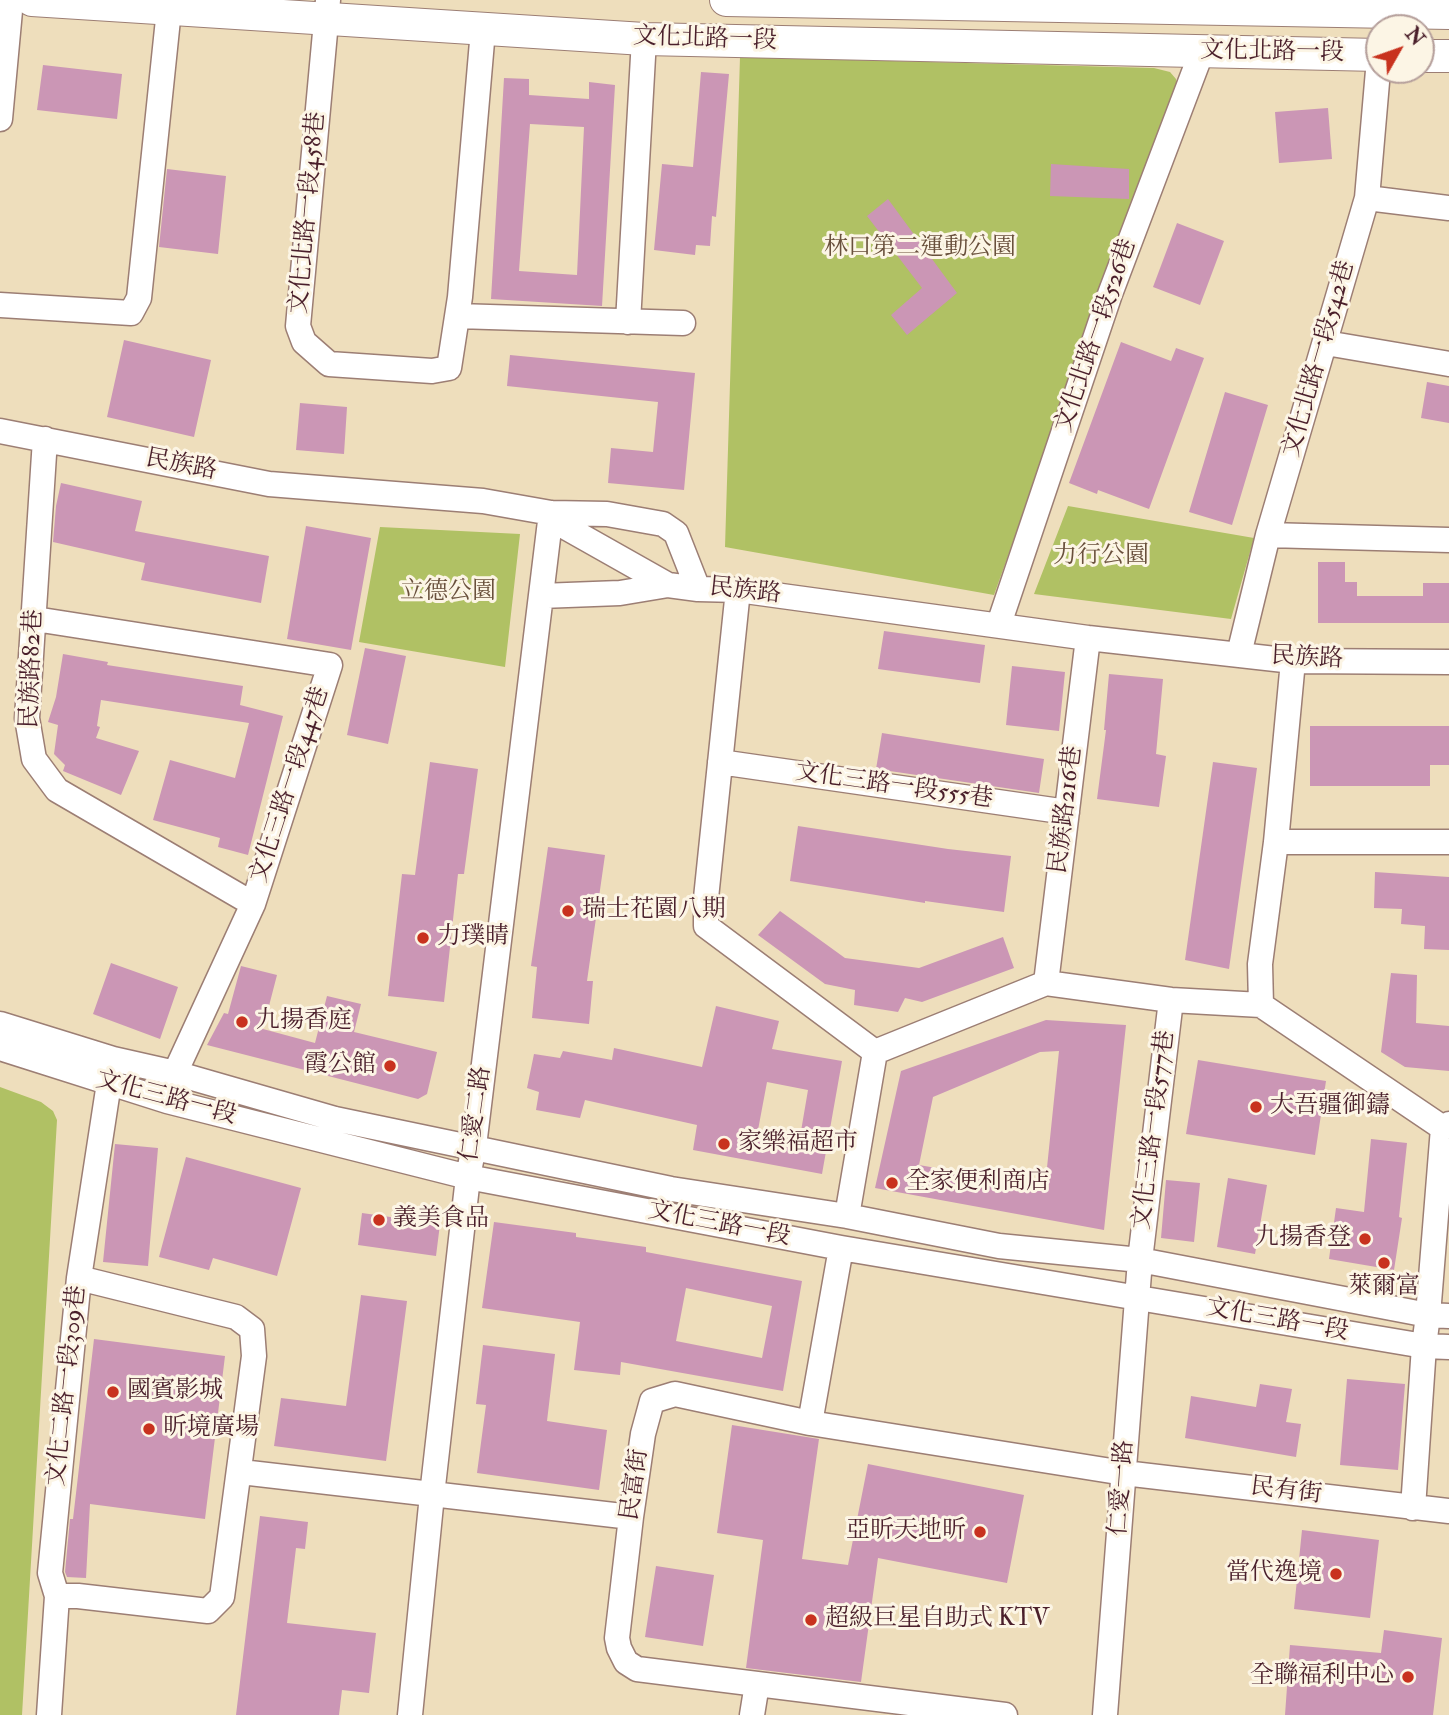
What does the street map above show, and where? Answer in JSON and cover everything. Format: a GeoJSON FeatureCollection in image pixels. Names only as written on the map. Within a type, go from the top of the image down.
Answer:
{"type":"FeatureCollection","features":[{"type":"Feature","properties":{"kind":"main road","name":"文化北路一段"},"geometry":{"type":"LineString","coordinates":[[32,0],[327,10],[483,30],[644,39],[1365,57]]}},
{"type":"Feature","properties":{"kind":"main road","name":"文化北路一段"},"geometry":{"type":"LineString","coordinates":[[726,0],[1126,3],[1449,13]]}},
{"type":"Feature","properties":{"kind":"street"},"geometry":{"type":"LineString","coordinates":[[0,119],[11,0]]}},
{"type":"Feature","properties":{"kind":"street"},"geometry":{"type":"LineString","coordinates":[[0,305],[131,313],[139,298],[170,5]]}},
{"type":"Feature","properties":{"kind":"street","name":"文化北路一段458巷"},"geometry":{"type":"LineString","coordinates":[[327,10],[298,326],[301,335],[304,342],[329,364],[432,371],[449,368],[457,316]]}},
{"type":"Feature","properties":{"kind":"street"},"geometry":{"type":"LineString","coordinates":[[483,30],[457,316],[683,323]]}},
{"type":"Feature","properties":{"kind":"street"},"geometry":{"type":"LineString","coordinates":[[628,322],[644,39]]}},
{"type":"Feature","properties":{"kind":"street","name":"文化北路一段526巷"},"geometry":{"type":"LineString","coordinates":[[999,624],[1110,294],[1202,51]]}},
{"type":"Feature","properties":{"kind":"street","name":"文化北路一段542巷"},"geometry":{"type":"LineString","coordinates":[[1239,654],[1268,535],[1367,198],[1377,84]]}},
{"type":"Feature","properties":{"kind":"street"},"geometry":{"type":"LineString","coordinates":[[1367,198],[1449,208]]}},
{"type":"Feature","properties":{"kind":"street"},"geometry":{"type":"LineString","coordinates":[[1326,343],[1449,364]]}},
{"type":"Feature","properties":{"kind":"street","name":"民族路"},"geometry":{"type":"LineString","coordinates":[[0,430],[269,484],[483,502],[551,513],[607,514],[663,523],[676,533],[698,589],[738,590],[1088,638],[1293,661],[1449,662]]}},
{"type":"Feature","properties":{"kind":"street","name":"民族路82巷"},"geometry":{"type":"LineString","coordinates":[[45,439],[27,718],[34,759],[57,790],[253,904]]}},
{"type":"Feature","properties":{"kind":"street"},"geometry":{"type":"LineString","coordinates":[[551,513],[567,528],[668,585]]}},
{"type":"Feature","properties":{"kind":"street","name":"仁愛二路"},"geometry":{"type":"LineString","coordinates":[[410,1715],[468,1177],[474,1146],[551,513]]}},
{"type":"Feature","properties":{"kind":"street"},"geometry":{"type":"LineString","coordinates":[[1268,535],[1449,540]]}},
{"type":"Feature","properties":{"kind":"street"},"geometry":{"type":"LineString","coordinates":[[541,596],[620,593],[668,585],[698,589]]}},
{"type":"Feature","properties":{"kind":"street"},"geometry":{"type":"LineString","coordinates":[[738,590],[706,898],[706,926],[875,1052]]}},
{"type":"Feature","properties":{"kind":"street","name":"文化三路一段447巷"},"geometry":{"type":"LineString","coordinates":[[35,619],[330,665],[253,904],[175,1073],[167,1101]]}},
{"type":"Feature","properties":{"kind":"street","name":"民族路216巷"},"geometry":{"type":"LineString","coordinates":[[1046,983],[1088,638]]}},
{"type":"Feature","properties":{"kind":"street"},"geometry":{"type":"LineString","coordinates":[[1261,1005],[1260,964],[1276,842],[1293,661]]}},
{"type":"Feature","properties":{"kind":"street","name":"文化三路一段555巷"},"geometry":{"type":"LineString","coordinates":[[720,762],[1067,812]]}},
{"type":"Feature","properties":{"kind":"street"},"geometry":{"type":"LineString","coordinates":[[1276,842],[1449,842]]}},
{"type":"Feature","properties":{"kind":"street"},"geometry":{"type":"LineString","coordinates":[[875,1052],[1046,983],[1171,1000],[1261,1005],[1446,1126],[1439,1316],[1424,1346],[1413,1507]]}},
{"type":"Feature","properties":{"kind":"street","name":"文化三路一段577巷"},"geometry":{"type":"LineString","coordinates":[[1140,1260],[1171,1000]]}},
{"type":"Feature","properties":{"kind":"street","name":"文化三路一段"},"geometry":{"type":"LineString","coordinates":[[0,1024],[113,1059],[175,1073],[335,1119],[671,1189],[847,1216],[999,1246],[1140,1260],[1439,1316]]}},
{"type":"Feature","properties":{"kind":"street","name":"文化三路一段"},"geometry":{"type":"LineString","coordinates":[[0,1048],[167,1101],[468,1177],[841,1248],[1424,1346],[1449,1347]]}},
{"type":"Feature","properties":{"kind":"street"},"geometry":{"type":"LineString","coordinates":[[847,1216],[875,1052]]}},
{"type":"Feature","properties":{"kind":"street","name":"文化二路一段309巷"},"geometry":{"type":"LineString","coordinates":[[49,1715],[57,1596],[50,1573],[79,1278],[113,1059]]}},
{"type":"Feature","properties":{"kind":"street"},"geometry":{"type":"LineString","coordinates":[[810,1423],[841,1248]]}},
{"type":"Feature","properties":{"kind":"street","name":"仁愛一路"},"geometry":{"type":"LineString","coordinates":[[1105,1715],[1140,1260]]}},
{"type":"Feature","properties":{"kind":"street"},"geometry":{"type":"LineString","coordinates":[[57,1596],[208,1611],[222,1597],[254,1356],[252,1329],[236,1317],[79,1278]]}},
{"type":"Feature","properties":{"kind":"street","name":"民富街"},"geometry":{"type":"LineString","coordinates":[[1005,1715],[637,1669],[626,1662],[617,1638],[643,1434],[652,1401],[675,1394],[810,1423],[1124,1473]]}},
{"type":"Feature","properties":{"kind":"street"},"geometry":{"type":"LineString","coordinates":[[240,1472],[631,1517]]}},
{"type":"Feature","properties":{"kind":"street","name":"民有街"},"geometry":{"type":"LineString","coordinates":[[1124,1473],[1449,1511]]}},
{"type":"Feature","properties":{"kind":"street"},"geometry":{"type":"LineString","coordinates":[[752,1715],[757,1684]]}},
{"type":"Feature","properties":{"kind":"green space","name":"林口第二運動公園"},"geometry":{"type":"Polygon","coordinates":[[[740,57],[1154,68],[1170,72],[1176,79],[1177,83],[994,595],[725,547],[740,57]]]}},
{"type":"Feature","properties":{"kind":"green space","name":"力行公園"},"geometry":{"type":"Polygon","coordinates":[[[1068,506],[1254,538],[1231,619],[1034,594],[1068,506]]]}},
{"type":"Feature","properties":{"kind":"green space","name":"立德公園"},"geometry":{"type":"Polygon","coordinates":[[[380,527],[520,534],[505,667],[359,642],[380,527]]]}},
{"type":"Feature","properties":{"kind":"green space"},"geometry":{"type":"Polygon","coordinates":[[[0,1087],[41,1102],[53,1111],[57,1120],[22,1715],[0,1715],[0,1087]]]}},
{"type":"Feature","properties":{"kind":"building"},"geometry":{"type":"Polygon","coordinates":[[[43,65],[122,74],[117,119],[37,110],[43,65]]]}},
{"type":"Feature","properties":{"kind":"building"},"geometry":{"type":"Polygon","coordinates":[[[701,72],[729,74],[716,217],[712,216],[710,246],[696,245],[695,255],[654,250],[662,164],[693,167],[701,72]]]}},
{"type":"Feature","properties":{"kind":"building"},"geometry":{"type":"Polygon","coordinates":[[[504,78],[529,79],[529,95],[589,99],[589,82],[615,85],[602,306],[491,299],[504,78]],[[530,124],[519,271],[577,275],[584,127],[530,124]]]}},
{"type":"Feature","properties":{"kind":"building"},"geometry":{"type":"Polygon","coordinates":[[[1328,108],[1332,159],[1279,163],[1275,112],[1328,108]]]}},
{"type":"Feature","properties":{"kind":"building"},"geometry":{"type":"Polygon","coordinates":[[[1051,164],[1129,169],[1129,199],[1050,196],[1051,164]]]}},
{"type":"Feature","properties":{"kind":"building"},"geometry":{"type":"Polygon","coordinates":[[[167,169],[226,176],[218,254],[159,247],[167,169]]]}},
{"type":"Feature","properties":{"kind":"building"},"geometry":{"type":"Polygon","coordinates":[[[888,199],[957,293],[907,335],[891,315],[922,288],[867,216],[888,199]]]}},
{"type":"Feature","properties":{"kind":"building"},"geometry":{"type":"Polygon","coordinates":[[[1177,223],[1224,241],[1200,305],[1153,287],[1177,223]]]}},
{"type":"Feature","properties":{"kind":"building"},"geometry":{"type":"Polygon","coordinates":[[[124,340],[211,360],[194,437],[107,417],[124,340]]]}},
{"type":"Feature","properties":{"kind":"building"},"geometry":{"type":"Polygon","coordinates":[[[1121,342],[1171,361],[1176,348],[1204,358],[1149,509],[1098,490],[1097,494],[1069,483],[1121,342]]]}},
{"type":"Feature","properties":{"kind":"building"},"geometry":{"type":"Polygon","coordinates":[[[510,355],[695,373],[684,490],[608,483],[611,448],[653,452],[658,402],[507,386],[510,355]]]}},
{"type":"Feature","properties":{"kind":"building"},"geometry":{"type":"Polygon","coordinates":[[[1427,382],[1449,386],[1449,423],[1421,418],[1427,382]]]}},
{"type":"Feature","properties":{"kind":"building"},"geometry":{"type":"Polygon","coordinates":[[[1225,392],[1268,405],[1232,525],[1189,512],[1225,392]]]}},
{"type":"Feature","properties":{"kind":"building"},"geometry":{"type":"Polygon","coordinates":[[[300,403],[347,407],[344,454],[296,450],[300,403]]]}},
{"type":"Feature","properties":{"kind":"building"},"geometry":{"type":"Polygon","coordinates":[[[61,483],[142,501],[135,531],[269,556],[261,603],[141,580],[145,563],[53,542],[61,483]]]}},
{"type":"Feature","properties":{"kind":"building"},"geometry":{"type":"Polygon","coordinates":[[[306,526],[371,538],[351,650],[287,639],[306,526]]]}},
{"type":"Feature","properties":{"kind":"building"},"geometry":{"type":"Polygon","coordinates":[[[1318,562],[1345,562],[1345,582],[1357,582],[1357,596],[1423,596],[1423,583],[1449,583],[1449,623],[1318,623],[1318,562]]]}},
{"type":"Feature","properties":{"kind":"building"},"geometry":{"type":"Polygon","coordinates":[[[884,631],[985,645],[980,683],[878,669],[884,631]]]}},
{"type":"Feature","properties":{"kind":"building"},"geometry":{"type":"Polygon","coordinates":[[[365,648],[406,656],[388,744],[347,735],[365,648]]]}},
{"type":"Feature","properties":{"kind":"building"},"geometry":{"type":"Polygon","coordinates":[[[63,654],[108,662],[107,665],[243,686],[240,705],[283,716],[248,855],[218,847],[220,838],[153,820],[170,760],[235,778],[249,723],[101,700],[97,726],[100,727],[96,738],[139,751],[121,795],[63,771],[65,765],[54,754],[58,725],[48,722],[56,697],[63,654]]]}},
{"type":"Feature","properties":{"kind":"building"},"geometry":{"type":"Polygon","coordinates":[[[1012,666],[1065,672],[1059,731],[1006,725],[1012,666]]]}},
{"type":"Feature","properties":{"kind":"building"},"geometry":{"type":"Polygon","coordinates":[[[1109,674],[1163,679],[1156,754],[1166,756],[1159,807],[1097,799],[1106,730],[1109,674]]]}},
{"type":"Feature","properties":{"kind":"building"},"geometry":{"type":"Polygon","coordinates":[[[1310,726],[1449,726],[1449,765],[1430,765],[1430,786],[1310,786],[1310,726]]]}},
{"type":"Feature","properties":{"kind":"building"},"geometry":{"type":"Polygon","coordinates":[[[882,733],[1044,759],[1039,793],[876,769],[882,733]]]}},
{"type":"Feature","properties":{"kind":"building"},"geometry":{"type":"Polygon","coordinates":[[[430,762],[478,769],[464,874],[458,874],[444,1002],[388,996],[402,874],[415,875],[430,762]]]}},
{"type":"Feature","properties":{"kind":"building"},"geometry":{"type":"Polygon","coordinates":[[[1213,762],[1257,768],[1229,969],[1185,960],[1213,762]]]}},
{"type":"Feature","properties":{"kind":"building"},"geometry":{"type":"Polygon","coordinates":[[[798,826],[1011,856],[1004,912],[925,903],[790,881],[798,826]]]}},
{"type":"Feature","properties":{"kind":"building","name":"瑞士花園八期"},"geometry":{"type":"Polygon","coordinates":[[[548,847],[605,855],[587,981],[593,981],[589,1024],[532,1018],[537,967],[531,966],[548,847]]]}},
{"type":"Feature","properties":{"kind":"building"},"geometry":{"type":"Polygon","coordinates":[[[1375,872],[1449,877],[1449,950],[1424,949],[1425,926],[1401,924],[1402,909],[1374,908],[1375,872]]]}},
{"type":"Feature","properties":{"kind":"building"},"geometry":{"type":"Polygon","coordinates":[[[780,911],[845,958],[919,968],[1003,937],[1014,968],[922,1002],[905,998],[898,1012],[854,1005],[855,990],[825,984],[758,935],[780,911]]]}},
{"type":"Feature","properties":{"kind":"building"},"geometry":{"type":"Polygon","coordinates":[[[111,963],[178,987],[160,1039],[93,1014],[111,963]]]}},
{"type":"Feature","properties":{"kind":"building","name":"九揚香庭"},"geometry":{"type":"Polygon","coordinates":[[[241,966],[277,975],[263,1029],[315,1043],[327,996],[361,1004],[354,1032],[437,1052],[427,1094],[418,1099],[207,1045],[224,1013],[228,1014],[241,966]]]}},
{"type":"Feature","properties":{"kind":"building"},"geometry":{"type":"Polygon","coordinates":[[[1391,973],[1417,975],[1416,1023],[1449,1026],[1449,1071],[1405,1067],[1381,1052],[1391,973]]]}},
{"type":"Feature","properties":{"kind":"building"},"geometry":{"type":"Polygon","coordinates":[[[716,1006],[779,1021],[772,1049],[842,1061],[822,1174],[693,1150],[697,1125],[585,1100],[580,1118],[536,1110],[539,1092],[527,1088],[534,1054],[560,1058],[563,1051],[612,1060],[614,1048],[702,1067],[716,1006]],[[767,1082],[758,1130],[800,1137],[808,1090],[767,1082]]]}},
{"type":"Feature","properties":{"kind":"building"},"geometry":{"type":"Polygon","coordinates":[[[1046,1020],[1126,1025],[1104,1230],[875,1188],[901,1071],[1046,1020]],[[1059,1051],[1040,1052],[933,1097],[919,1165],[1045,1187],[1059,1051]]]}},
{"type":"Feature","properties":{"kind":"building","name":"大吾疆御鑄"},"geometry":{"type":"Polygon","coordinates":[[[1198,1060],[1326,1081],[1315,1155],[1186,1134],[1198,1060]]]}},
{"type":"Feature","properties":{"kind":"building"},"geometry":{"type":"Polygon","coordinates":[[[1371,1139],[1407,1143],[1399,1217],[1402,1218],[1394,1270],[1329,1259],[1336,1208],[1364,1212],[1371,1139]]]}},
{"type":"Feature","properties":{"kind":"building"},"geometry":{"type":"Polygon","coordinates":[[[115,1144],[158,1148],[148,1266],[103,1262],[115,1144]]]}},
{"type":"Feature","properties":{"kind":"building"},"geometry":{"type":"Polygon","coordinates":[[[186,1157],[301,1188],[277,1276],[213,1258],[209,1270],[159,1257],[186,1157]]]}},
{"type":"Feature","properties":{"kind":"building"},"geometry":{"type":"Polygon","coordinates":[[[1228,1178],[1267,1185],[1255,1254],[1217,1247],[1228,1178]]]}},
{"type":"Feature","properties":{"kind":"building"},"geometry":{"type":"Polygon","coordinates":[[[1166,1180],[1200,1183],[1194,1242],[1161,1238],[1166,1180]]]}},
{"type":"Feature","properties":{"kind":"building"},"geometry":{"type":"Polygon","coordinates":[[[362,1213],[440,1224],[436,1256],[358,1245],[362,1213]]]}},
{"type":"Feature","properties":{"kind":"building"},"geometry":{"type":"Polygon","coordinates":[[[494,1222],[576,1233],[576,1237],[646,1247],[646,1252],[802,1281],[783,1391],[621,1362],[620,1375],[574,1370],[580,1322],[482,1308],[494,1222]],[[686,1288],[676,1341],[762,1358],[772,1306],[686,1288]]]}},
{"type":"Feature","properties":{"kind":"building"},"geometry":{"type":"Polygon","coordinates":[[[361,1295],[407,1301],[386,1461],[274,1446],[281,1398],[346,1406],[361,1295]]]}},
{"type":"Feature","properties":{"kind":"building","name":"昕境廣場"},"geometry":{"type":"Polygon","coordinates":[[[94,1339],[225,1356],[205,1519],[90,1504],[86,1578],[67,1577],[65,1572],[70,1519],[73,1519],[94,1339]]]}},
{"type":"Feature","properties":{"kind":"building"},"geometry":{"type":"Polygon","coordinates":[[[483,1345],[555,1354],[547,1421],[607,1430],[599,1490],[477,1473],[486,1405],[476,1404],[483,1345]]]}},
{"type":"Feature","properties":{"kind":"building"},"geometry":{"type":"Polygon","coordinates":[[[1347,1379],[1405,1384],[1398,1470],[1340,1465],[1347,1379]]]}},
{"type":"Feature","properties":{"kind":"building"},"geometry":{"type":"Polygon","coordinates":[[[1260,1384],[1292,1389],[1286,1422],[1301,1424],[1296,1457],[1185,1438],[1191,1396],[1256,1407],[1260,1384]]]}},
{"type":"Feature","properties":{"kind":"building"},"geometry":{"type":"Polygon","coordinates":[[[732,1425],[819,1439],[802,1559],[848,1565],[868,1464],[1024,1495],[1007,1583],[878,1558],[861,1682],[746,1668],[763,1540],[717,1533],[732,1425]]]}},
{"type":"Feature","properties":{"kind":"building"},"geometry":{"type":"Polygon","coordinates":[[[260,1516],[308,1522],[305,1549],[296,1548],[287,1623],[376,1633],[369,1693],[342,1690],[339,1715],[236,1715],[260,1516]]]}},
{"type":"Feature","properties":{"kind":"building","name":"當代逸境"},"geometry":{"type":"Polygon","coordinates":[[[1302,1530],[1379,1540],[1370,1618],[1294,1609],[1302,1530]]]}},
{"type":"Feature","properties":{"kind":"building"},"geometry":{"type":"Polygon","coordinates":[[[656,1566],[714,1575],[703,1646],[645,1637],[656,1566]]]}},
{"type":"Feature","properties":{"kind":"building"},"geometry":{"type":"Polygon","coordinates":[[[1384,1630],[1442,1638],[1433,1715],[1285,1715],[1290,1645],[1381,1653],[1384,1630]]]}},
{"type":"Feature","properties":{"kind":"place","name":"瑞士花園八期"},"geometry":{"type":"Point","coordinates":[568,911]}},
{"type":"Feature","properties":{"kind":"place","name":"力璞晴"},"geometry":{"type":"Point","coordinates":[423,938]}},
{"type":"Feature","properties":{"kind":"place","name":"九揚香庭"},"geometry":{"type":"Point","coordinates":[242,1022]}},
{"type":"Feature","properties":{"kind":"place","name":"霞公館"},"geometry":{"type":"Point","coordinates":[390,1066]}},
{"type":"Feature","properties":{"kind":"place","name":"大吾疆御鑄"},"geometry":{"type":"Point","coordinates":[1256,1107]}},
{"type":"Feature","properties":{"kind":"place","name":"家樂福超市"},"geometry":{"type":"Point","coordinates":[724,1144]}},
{"type":"Feature","properties":{"kind":"place","name":"全家便利商店"},"geometry":{"type":"Point","coordinates":[892,1183]}},
{"type":"Feature","properties":{"kind":"place","name":"義美食品"},"geometry":{"type":"Point","coordinates":[379,1220]}},
{"type":"Feature","properties":{"kind":"place","name":"九揚香登"},"geometry":{"type":"Point","coordinates":[1365,1239]}},
{"type":"Feature","properties":{"kind":"place","name":"萊爾富"},"geometry":{"type":"Point","coordinates":[1384,1263]}},
{"type":"Feature","properties":{"kind":"place","name":"國賓影城"},"geometry":{"type":"Point","coordinates":[113,1392]}},
{"type":"Feature","properties":{"kind":"place","name":"昕境廣場"},"geometry":{"type":"Point","coordinates":[149,1429]}},
{"type":"Feature","properties":{"kind":"place","name":"亞昕天地昕"},"geometry":{"type":"Point","coordinates":[980,1532]}},
{"type":"Feature","properties":{"kind":"place","name":"當代逸境"},"geometry":{"type":"Point","coordinates":[1336,1574]}},
{"type":"Feature","properties":{"kind":"place","name":"超級巨星自助式 KTV"},"geometry":{"type":"Point","coordinates":[811,1620]}},
{"type":"Feature","properties":{"kind":"place","name":"全聯福利中心"},"geometry":{"type":"Point","coordinates":[1408,1677]}}]}
